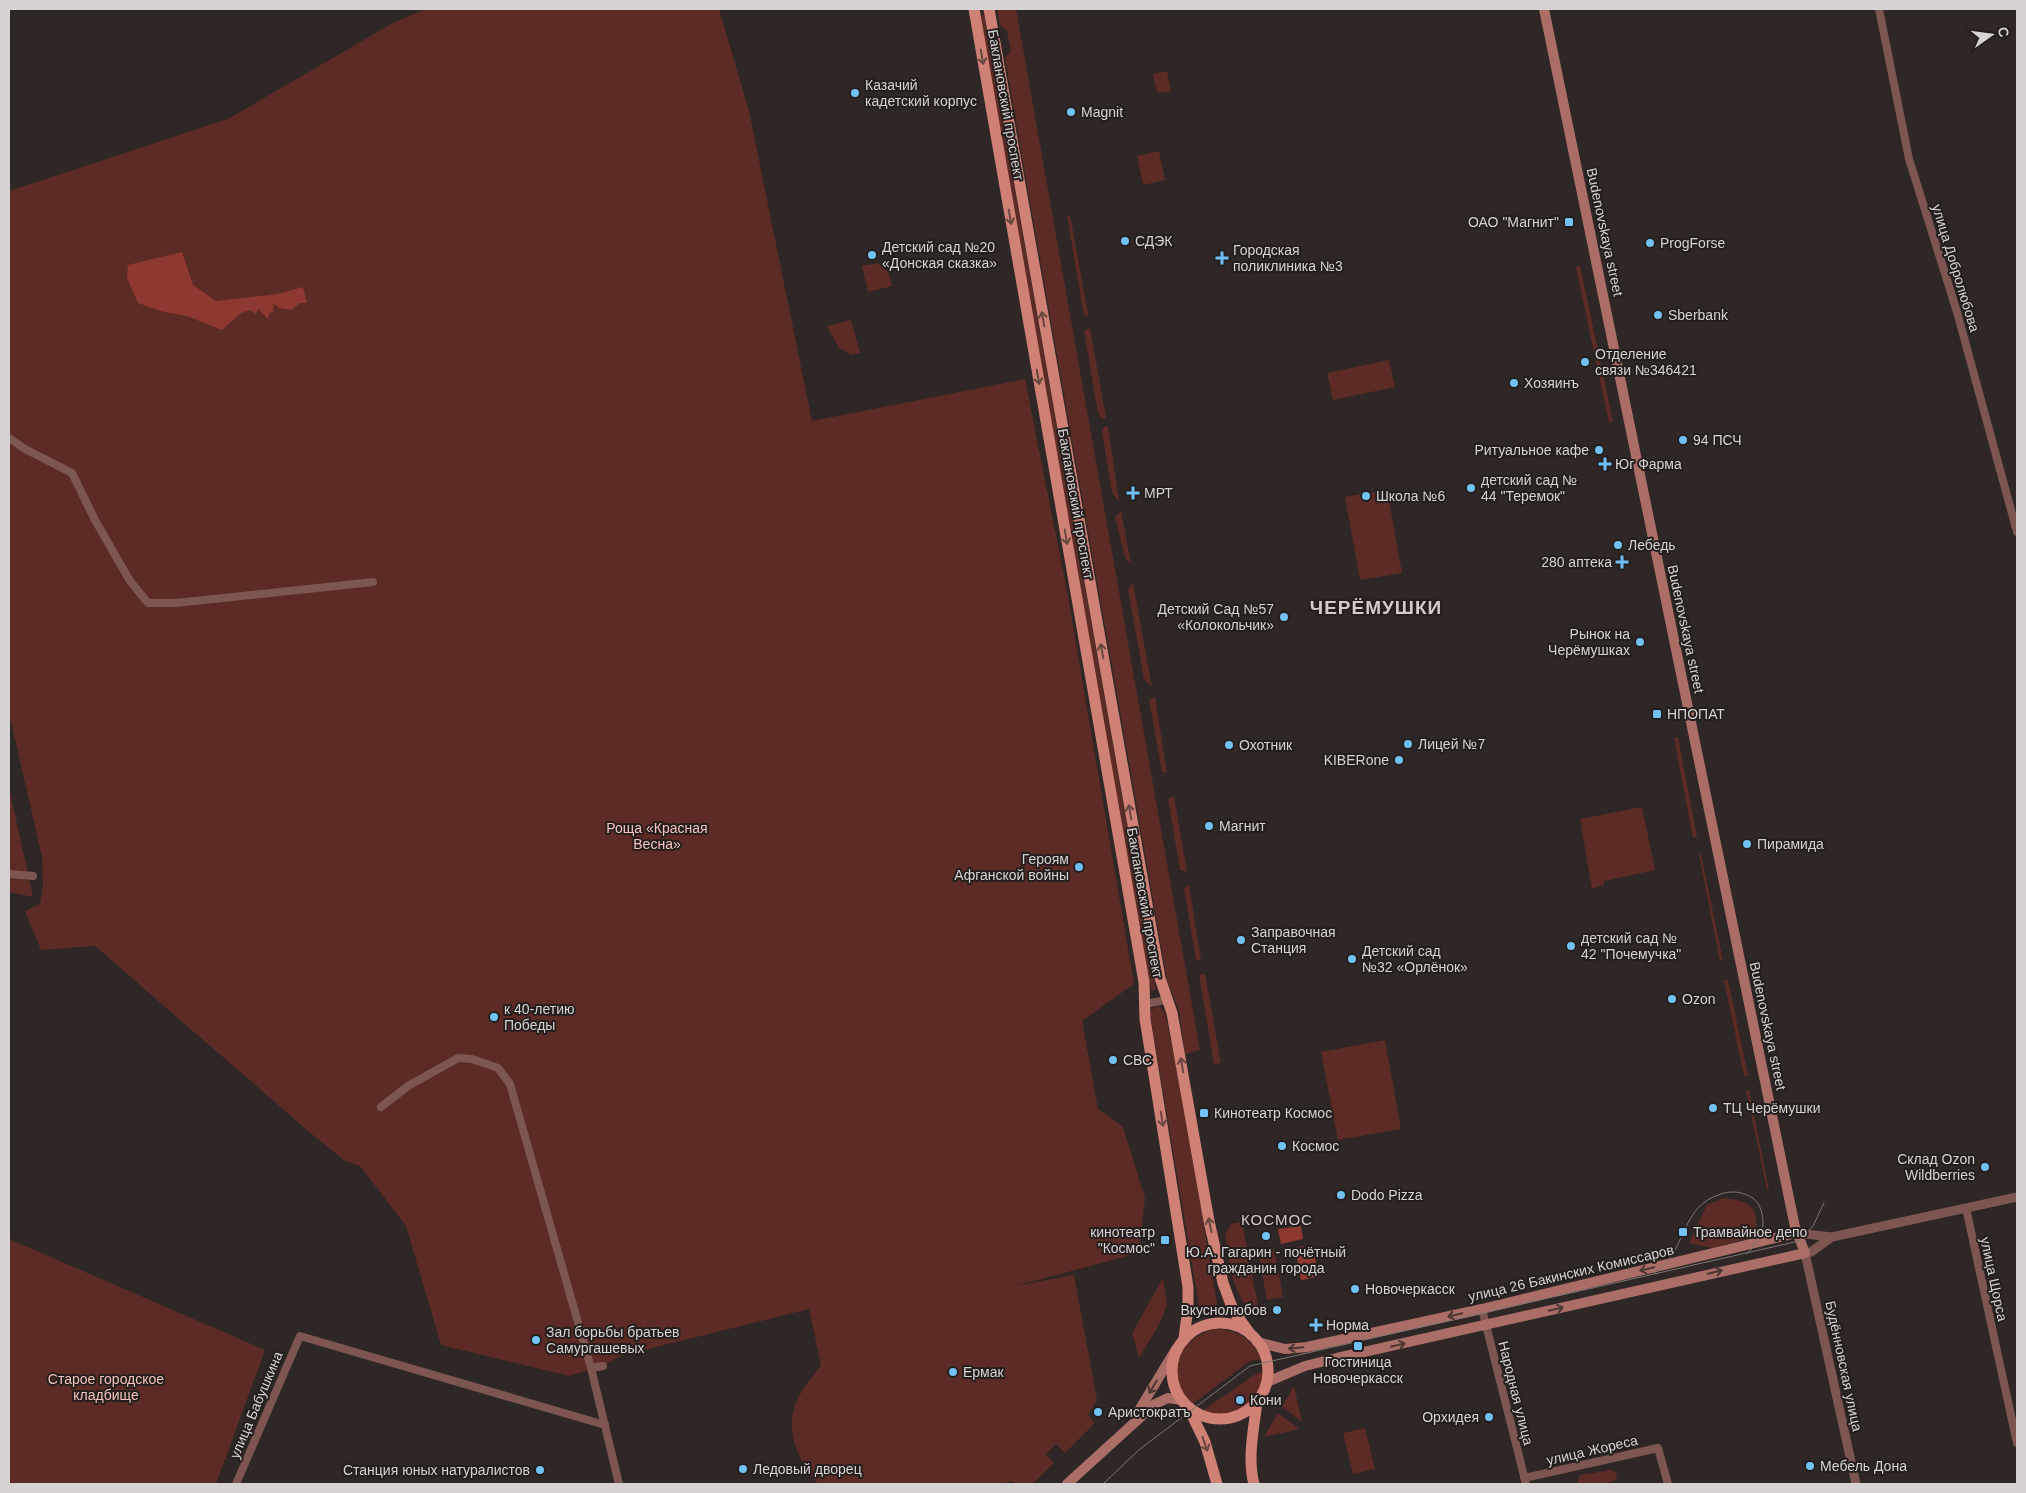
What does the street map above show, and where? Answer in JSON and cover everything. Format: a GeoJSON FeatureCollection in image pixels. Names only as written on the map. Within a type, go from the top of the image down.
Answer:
{"type":"FeatureCollection","features":[{"type":"Feature","properties":{"kind":"main road","name":"Баклановский проспект"},"geometry":{"type":"LineString","coordinates":[[974,9],[1144,982],[1145,1019],[1188,1287],[1188,1308],[1184,1338]]}},
{"type":"Feature","properties":{"kind":"main road","name":"Баклановский проспект"},"geometry":{"type":"LineString","coordinates":[[988,9],[1158,968],[1166,1000],[1172,1013],[1222,1283],[1233,1310],[1254,1338]]}},
{"type":"Feature","properties":{"kind":"main road","name":"Budenovskaya street"},"geometry":{"type":"LineString","coordinates":[[1544,9],[1796,1233],[1805,1253]]}},
{"type":"Feature","properties":{"kind":"main road","name":"улица 26 Бакинских Комиссаров"},"geometry":{"type":"LineString","coordinates":[[1254,1338],[1285,1349],[1307,1347],[1482,1308],[1796,1233]]}},
{"type":"Feature","properties":{"kind":"main road","name":"улица 26 Бакинских Комиссаров"},"geometry":{"type":"LineString","coordinates":[[1267,1382],[1306,1366],[1805,1253]]}},
{"type":"Feature","properties":{"kind":"main road"},"geometry":{"type":"LineString","coordinates":[[1129,1426],[1184,1338],[1206,1326],[1225,1323],[1254,1338],[1267,1362],[1267,1382],[1258,1402],[1252,1453],[1254,1484]]}},
{"type":"Feature","properties":{"kind":"main road"},"geometry":{"type":"LineString","coordinates":[[1176,1349],[1171,1367],[1175,1390],[1205,1442],[1217,1484]]}},
{"type":"Feature","properties":{"kind":"main road"},"geometry":{"type":"LineString","coordinates":[[1067,1484],[1129,1426],[1155,1404],[1168,1398],[1184,1403],[1207,1418],[1225,1419],[1243,1414],[1258,1402]]}},
{"type":"Feature","properties":{"kind":"street","name":"улица Добролюбова"},"geometry":{"type":"LineString","coordinates":[[1879,9],[1909,159],[1957,312],[2017,532]]}},
{"type":"Feature","properties":{"kind":"street"},"geometry":{"type":"LineString","coordinates":[[9,438],[25,449],[72,473],[94,520],[130,580],[148,603],[176,603],[372,582]]}},
{"type":"Feature","properties":{"kind":"street"},"geometry":{"type":"LineString","coordinates":[[9,874],[33,876]]}},
{"type":"Feature","properties":{"kind":"street"},"geometry":{"type":"LineString","coordinates":[[1145,1004],[1166,1000]]}},
{"type":"Feature","properties":{"kind":"street"},"geometry":{"type":"LineString","coordinates":[[381,1107],[408,1086],[458,1058],[472,1059],[498,1068],[510,1084],[591,1368],[619,1484]]}},
{"type":"Feature","properties":{"kind":"street","name":"улица 26 Бакинских Комиссаров"},"geometry":{"type":"LineString","coordinates":[[1796,1233],[1832,1237],[2017,1196]]}},
{"type":"Feature","properties":{"kind":"street","name":"улица Щорса"},"geometry":{"type":"LineString","coordinates":[[1966,1208],[2017,1443]]}},
{"type":"Feature","properties":{"kind":"street","name":"улица 26 Бакинских Комиссаров"},"geometry":{"type":"LineString","coordinates":[[1805,1253],[1811,1252],[1832,1237]]}},
{"type":"Feature","properties":{"kind":"street","name":"Будённовская улица"},"geometry":{"type":"LineString","coordinates":[[1805,1253],[1856,1484]]}},
{"type":"Feature","properties":{"kind":"street","name":"Народная улица"},"geometry":{"type":"LineString","coordinates":[[1482,1308],[1525,1481]]}},
{"type":"Feature","properties":{"kind":"street","name":"улица Бабушкина"},"geometry":{"type":"LineString","coordinates":[[236,1484],[300,1336],[604,1425]]}},
{"type":"Feature","properties":{"kind":"street"},"geometry":{"type":"LineString","coordinates":[[591,1368],[603,1366]]}},
{"type":"Feature","properties":{"kind":"street","name":"улица Жореса"},"geometry":{"type":"LineString","coordinates":[[1525,1481],[1658,1448],[1668,1484]]}},
{"type":"Feature","properties":{"kind":"green space","name":"Роща «Красная Весна»"},"geometry":{"type":"Polygon","coordinates":[[[426,9],[719,9],[749,111],[812,421],[1025,379],[1068,596],[1134,984],[1082,1021],[1098,1109],[1123,1127],[1145,1198],[1139,1253],[1015,1286],[1074,1275],[1097,1400],[1088,1415],[1095,1423],[1065,1453],[1056,1444],[1046,1454],[1054,1463],[1032,1484],[1015,1484],[1012,1481],[999,1484],[818,1484],[801,1459],[792,1429],[792,1418],[796,1402],[821,1365],[809,1309],[620,1356],[603,1366],[569,1376],[441,1345],[406,1226],[360,1166],[345,1161],[307,1130],[95,946],[41,950],[25,911],[40,904],[43,885],[42,857],[9,713],[9,191],[228,119],[393,23],[426,9]]]}},
{"type":"Feature","properties":{"kind":"green space"},"geometry":{"type":"Polygon","coordinates":[[[997,9],[1016,9],[1200,1050],[1185,1054],[1179,1011],[1167,980],[1005,58],[1011,51],[1007,31],[1000,25],[997,9]]]}},
{"type":"Feature","properties":{"kind":"green space"},"geometry":{"type":"Polygon","coordinates":[[[984,15],[1156,990],[1151,991],[984,41],[980,16],[984,15]]]}},
{"type":"Feature","properties":{"kind":"green space"},"geometry":{"type":"Polygon","coordinates":[[[1167,71],[1171,91],[1157,93],[1153,74],[1167,71]]]}},
{"type":"Feature","properties":{"kind":"green space"},"geometry":{"type":"Polygon","coordinates":[[[1159,151],[1165,180],[1143,185],[1137,156],[1159,151]]]}},
{"type":"Feature","properties":{"kind":"green space"},"geometry":{"type":"Polygon","coordinates":[[[1070,215],[1088,316],[1084,315],[1067,216],[1070,215]]]}},
{"type":"Feature","properties":{"kind":"green space"},"geometry":{"type":"Polygon","coordinates":[[[878,263],[888,272],[892,286],[868,292],[862,266],[878,263]]]}},
{"type":"Feature","properties":{"kind":"green space"},"geometry":{"type":"Polygon","coordinates":[[[1580,265],[1613,422],[1609,423],[1576,267],[1580,265]]]}},
{"type":"Feature","properties":{"kind":"green space"},"geometry":{"type":"Polygon","coordinates":[[[851,320],[860,353],[851,355],[839,348],[827,326],[851,320]]]}},
{"type":"Feature","properties":{"kind":"green space"},"geometry":{"type":"Polygon","coordinates":[[[1090,328],[1106,418],[1102,419],[1098,413],[1084,331],[1090,328]]]}},
{"type":"Feature","properties":{"kind":"green space"},"geometry":{"type":"Polygon","coordinates":[[[1389,360],[1395,387],[1333,400],[1327,373],[1389,360]]]}},
{"type":"Feature","properties":{"kind":"green space"},"geometry":{"type":"Polygon","coordinates":[[[1105,426],[1108,427],[1119,501],[1112,493],[1102,431],[1105,426]]]}},
{"type":"Feature","properties":{"kind":"green space"},"geometry":{"type":"Polygon","coordinates":[[[1387,490],[1402,573],[1360,580],[1345,497],[1387,490]]]}},
{"type":"Feature","properties":{"kind":"green space"},"geometry":{"type":"Polygon","coordinates":[[[1121,511],[1131,564],[1125,558],[1115,517],[1121,511]]]}},
{"type":"Feature","properties":{"kind":"green space"},"geometry":{"type":"Polygon","coordinates":[[[1133,583],[1152,687],[1144,679],[1128,589],[1133,583]]]}},
{"type":"Feature","properties":{"kind":"green space"},"geometry":{"type":"Polygon","coordinates":[[[1155,697],[1167,773],[1162,772],[1149,700],[1155,697]]]}},
{"type":"Feature","properties":{"kind":"green space"},"geometry":{"type":"Polygon","coordinates":[[[1678,737],[1697,837],[1693,838],[1674,738],[1678,737]]]}},
{"type":"Feature","properties":{"kind":"green space"},"geometry":{"type":"Polygon","coordinates":[[[9,787],[33,897],[9,892],[9,787]]]}},
{"type":"Feature","properties":{"kind":"green space"},"geometry":{"type":"Polygon","coordinates":[[[1174,796],[1187,872],[1180,870],[1168,799],[1174,796]]]}},
{"type":"Feature","properties":{"kind":"green space"},"geometry":{"type":"Polygon","coordinates":[[[1642,807],[1655,870],[1604,881],[1604,885],[1592,889],[1580,819],[1642,807]]]}},
{"type":"Feature","properties":{"kind":"green space"},"geometry":{"type":"Polygon","coordinates":[[[1701,854],[1723,960],[1720,961],[1699,855],[1701,854]]]}},
{"type":"Feature","properties":{"kind":"green space"},"geometry":{"type":"Polygon","coordinates":[[[1189,885],[1201,960],[1196,960],[1184,888],[1189,885]]]}},
{"type":"Feature","properties":{"kind":"green space"},"geometry":{"type":"Polygon","coordinates":[[[1205,974],[1221,1063],[1214,1064],[1199,975],[1205,974]]]}},
{"type":"Feature","properties":{"kind":"green space"},"geometry":{"type":"Polygon","coordinates":[[[1724,980],[1728,980],[1748,1076],[1744,1076],[1724,980]]]}},
{"type":"Feature","properties":{"kind":"green space"},"geometry":{"type":"Polygon","coordinates":[[[1159,1006],[1165,1013],[1180,1084],[1218,1309],[1200,1312],[1150,1014],[1151,1010],[1159,1006]]]}},
{"type":"Feature","properties":{"kind":"green space"},"geometry":{"type":"Polygon","coordinates":[[[1385,1040],[1401,1129],[1338,1140],[1321,1052],[1385,1040]]]}},
{"type":"Feature","properties":{"kind":"green space"},"geometry":{"type":"Polygon","coordinates":[[[1746,1090],[1749,1090],[1769,1190],[1767,1190],[1746,1090]]]}},
{"type":"Feature","properties":{"kind":"green space"},"geometry":{"type":"Polygon","coordinates":[[[1723,1198],[1745,1202],[1753,1208],[1757,1224],[1753,1237],[1712,1248],[1689,1243],[1707,1205],[1723,1198]]]}},
{"type":"Feature","properties":{"kind":"green space"},"geometry":{"type":"Polygon","coordinates":[[[1242,1222],[1259,1311],[1253,1314],[1240,1297],[1236,1287],[1230,1267],[1225,1234],[1231,1224],[1242,1222]]]}},
{"type":"Feature","properties":{"kind":"green space","name":"Старое городское кладбище"},"geometry":{"type":"Polygon","coordinates":[[[9,1239],[265,1350],[216,1484],[9,1484],[9,1239]]]}},
{"type":"Feature","properties":{"kind":"green space"},"geometry":{"type":"Polygon","coordinates":[[[1274,1249],[1283,1297],[1267,1300],[1258,1252],[1274,1249]]]}},
{"type":"Feature","properties":{"kind":"green space"},"geometry":{"type":"Polygon","coordinates":[[[1163,1278],[1167,1305],[1160,1323],[1139,1358],[1132,1333],[1163,1278]]]}},
{"type":"Feature","properties":{"kind":"green space"},"geometry":{"type":"Polygon","coordinates":[[[1214,1329],[1230,1331],[1243,1336],[1262,1359],[1250,1361],[1191,1405],[1183,1393],[1179,1381],[1178,1360],[1190,1341],[1214,1329]]]}},
{"type":"Feature","properties":{"kind":"green space"},"geometry":{"type":"Polygon","coordinates":[[[1263,1371],[1257,1394],[1244,1408],[1225,1414],[1201,1412],[1254,1375],[1263,1371]]]}},
{"type":"Feature","properties":{"kind":"green space"},"geometry":{"type":"Polygon","coordinates":[[[1294,1386],[1302,1422],[1282,1406],[1294,1386]]]}},
{"type":"Feature","properties":{"kind":"green space"},"geometry":{"type":"Polygon","coordinates":[[[1278,1413],[1299,1429],[1264,1437],[1278,1413]]]}},
{"type":"Feature","properties":{"kind":"green space"},"geometry":{"type":"Polygon","coordinates":[[[1365,1428],[1375,1469],[1353,1474],[1343,1433],[1365,1428]]]}},
{"type":"Feature","properties":{"kind":"green space"},"geometry":{"type":"Polygon","coordinates":[[[1611,1470],[1617,1473],[1616,1479],[1607,1484],[1577,1484],[1580,1475],[1611,1470]]]}},
{"type":"Feature","properties":{"kind":"shaded area"},"geometry":{"type":"Polygon","coordinates":[[[182,252],[193,285],[216,301],[278,294],[303,287],[307,303],[300,303],[291,310],[279,308],[274,303],[273,313],[270,312],[268,319],[258,309],[256,314],[250,310],[241,313],[222,330],[187,316],[164,312],[138,303],[127,278],[128,265],[182,252]]]}},
{"type":"Feature","properties":{"kind":"shaded area"},"geometry":{"type":"Polygon","coordinates":[[[1301,1226],[1303,1239],[1281,1244],[1278,1229],[1301,1226]]]}},
{"type":"Feature","properties":{"kind":"shaded area"},"geometry":{"type":"Polygon","coordinates":[[[1303,1246],[1306,1259],[1315,1257],[1319,1277],[1301,1280],[1295,1248],[1303,1246]]]}},
{"type":"Feature","properties":{"kind":"tram line"},"geometry":{"type":"LineString","coordinates":[[1654,1273],[1673,1254],[1697,1209],[1707,1200],[1725,1193],[1742,1193],[1754,1199],[1761,1210],[1763,1224],[1760,1236],[1747,1254]]}},
{"type":"Feature","properties":{"kind":"tram line"},"geometry":{"type":"LineString","coordinates":[[1103,1484],[1140,1449],[1250,1366],[1799,1241],[1813,1226],[1824,1203]]}},
{"type":"Feature","properties":{"kind":"place","name":"Казачий кадетский корпус"},"geometry":{"type":"Point","coordinates":[855,93]}},
{"type":"Feature","properties":{"kind":"place","name":"Magnit"},"geometry":{"type":"Point","coordinates":[1071,112]}},
{"type":"Feature","properties":{"kind":"place","name":"ОАО \"Магнит\""},"geometry":{"type":"Point","coordinates":[1569,222]}},
{"type":"Feature","properties":{"kind":"place","name":"СДЭК"},"geometry":{"type":"Point","coordinates":[1125,241]}},
{"type":"Feature","properties":{"kind":"place","name":"ProgForse"},"geometry":{"type":"Point","coordinates":[1650,243]}},
{"type":"Feature","properties":{"kind":"place","name":"Детский сад №20 «Донская сказка»"},"geometry":{"type":"Point","coordinates":[872,255]}},
{"type":"Feature","properties":{"kind":"place","name":"Городская поликлиника №3"},"geometry":{"type":"Point","coordinates":[1222,258]}},
{"type":"Feature","properties":{"kind":"place","name":"Sberbank"},"geometry":{"type":"Point","coordinates":[1658,315]}},
{"type":"Feature","properties":{"kind":"place","name":"Отделение связи №346421"},"geometry":{"type":"Point","coordinates":[1585,362]}},
{"type":"Feature","properties":{"kind":"place","name":"Хозяинъ"},"geometry":{"type":"Point","coordinates":[1514,383]}},
{"type":"Feature","properties":{"kind":"place","name":"94 ПСЧ"},"geometry":{"type":"Point","coordinates":[1683,440]}},
{"type":"Feature","properties":{"kind":"place","name":"Ритуальное кафе"},"geometry":{"type":"Point","coordinates":[1599,450]}},
{"type":"Feature","properties":{"kind":"place","name":"Юг Фарма"},"geometry":{"type":"Point","coordinates":[1605,464]}},
{"type":"Feature","properties":{"kind":"place","name":"детский сад № 44 \"Теремок\""},"geometry":{"type":"Point","coordinates":[1471,488]}},
{"type":"Feature","properties":{"kind":"place","name":"МРТ"},"geometry":{"type":"Point","coordinates":[1133,493]}},
{"type":"Feature","properties":{"kind":"place","name":"Школа №6"},"geometry":{"type":"Point","coordinates":[1366,496]}},
{"type":"Feature","properties":{"kind":"place","name":"Лебедь"},"geometry":{"type":"Point","coordinates":[1618,545]}},
{"type":"Feature","properties":{"kind":"place","name":"280 аптека"},"geometry":{"type":"Point","coordinates":[1622,562]}},
{"type":"Feature","properties":{"kind":"place","name":"Детский Сад №57 «Колокольчик»"},"geometry":{"type":"Point","coordinates":[1284,617]}},
{"type":"Feature","properties":{"kind":"place","name":"Рынок на Черёмушках"},"geometry":{"type":"Point","coordinates":[1640,642]}},
{"type":"Feature","properties":{"kind":"place","name":"НПОПАТ"},"geometry":{"type":"Point","coordinates":[1657,714]}},
{"type":"Feature","properties":{"kind":"place","name":"Лицей №7"},"geometry":{"type":"Point","coordinates":[1408,744]}},
{"type":"Feature","properties":{"kind":"place","name":"Охотник"},"geometry":{"type":"Point","coordinates":[1229,745]}},
{"type":"Feature","properties":{"kind":"place","name":"KIBERone"},"geometry":{"type":"Point","coordinates":[1399,760]}},
{"type":"Feature","properties":{"kind":"place","name":"Магнит"},"geometry":{"type":"Point","coordinates":[1209,826]}},
{"type":"Feature","properties":{"kind":"place","name":"Пирамида"},"geometry":{"type":"Point","coordinates":[1747,844]}},
{"type":"Feature","properties":{"kind":"place","name":"Героям Афганской войны"},"geometry":{"type":"Point","coordinates":[1079,867]}},
{"type":"Feature","properties":{"kind":"place","name":"Заправочная Станция"},"geometry":{"type":"Point","coordinates":[1241,940]}},
{"type":"Feature","properties":{"kind":"place","name":"детский сад № 42 \"Почемучка\""},"geometry":{"type":"Point","coordinates":[1571,946]}},
{"type":"Feature","properties":{"kind":"place","name":"Детский сад №32 «Орлёнок»"},"geometry":{"type":"Point","coordinates":[1352,959]}},
{"type":"Feature","properties":{"kind":"place","name":"Ozon"},"geometry":{"type":"Point","coordinates":[1672,999]}},
{"type":"Feature","properties":{"kind":"place","name":"к 40-летию Победы"},"geometry":{"type":"Point","coordinates":[494,1017]}},
{"type":"Feature","properties":{"kind":"place","name":"СВС"},"geometry":{"type":"Point","coordinates":[1113,1060]}},
{"type":"Feature","properties":{"kind":"place","name":"ТЦ Черёмушки"},"geometry":{"type":"Point","coordinates":[1713,1108]}},
{"type":"Feature","properties":{"kind":"place","name":"Кинотеатр Космос"},"geometry":{"type":"Point","coordinates":[1204,1113]}},
{"type":"Feature","properties":{"kind":"place","name":"Космос"},"geometry":{"type":"Point","coordinates":[1282,1146]}},
{"type":"Feature","properties":{"kind":"place","name":"Склад Ozon Wildberries"},"geometry":{"type":"Point","coordinates":[1985,1167]}},
{"type":"Feature","properties":{"kind":"place","name":"Dodo Pizza"},"geometry":{"type":"Point","coordinates":[1341,1195]}},
{"type":"Feature","properties":{"kind":"place","name":"Трамвайное депо"},"geometry":{"type":"Point","coordinates":[1683,1232]}},
{"type":"Feature","properties":{"kind":"place","name":"Ю.А. Гагарин - почётный гражданин города"},"geometry":{"type":"Point","coordinates":[1266,1236]}},
{"type":"Feature","properties":{"kind":"place","name":"кинотеатр \"Космос\""},"geometry":{"type":"Point","coordinates":[1165,1240]}},
{"type":"Feature","properties":{"kind":"place","name":"Новочеркасск"},"geometry":{"type":"Point","coordinates":[1355,1289]}},
{"type":"Feature","properties":{"kind":"place","name":"Вкуснолюбов"},"geometry":{"type":"Point","coordinates":[1277,1310]}},
{"type":"Feature","properties":{"kind":"place","name":"Норма"},"geometry":{"type":"Point","coordinates":[1316,1325]}},
{"type":"Feature","properties":{"kind":"place","name":"Зал борьбы братьев Самургашевых"},"geometry":{"type":"Point","coordinates":[536,1340]}},
{"type":"Feature","properties":{"kind":"place","name":"Гостиница Новочеркасск"},"geometry":{"type":"Point","coordinates":[1358,1346]}},
{"type":"Feature","properties":{"kind":"place","name":"Ермак"},"geometry":{"type":"Point","coordinates":[953,1372]}},
{"type":"Feature","properties":{"kind":"place","name":"Кони"},"geometry":{"type":"Point","coordinates":[1240,1400]}},
{"type":"Feature","properties":{"kind":"place","name":"Аристократъ"},"geometry":{"type":"Point","coordinates":[1098,1412]}},
{"type":"Feature","properties":{"kind":"place","name":"Орхидея"},"geometry":{"type":"Point","coordinates":[1489,1417]}},
{"type":"Feature","properties":{"kind":"place","name":"Мебель Дона"},"geometry":{"type":"Point","coordinates":[1810,1466]}},
{"type":"Feature","properties":{"kind":"place","name":"Ледовый дворец"},"geometry":{"type":"Point","coordinates":[743,1469]}},
{"type":"Feature","properties":{"kind":"place","name":"Станция юных натуралистов"},"geometry":{"type":"Point","coordinates":[540,1470]}},
{"type":"Feature","properties":{"kind":"district","name":"ЧЕРЁМУШКИ"},"geometry":{"type":"Point","coordinates":[1376,607]}},
{"type":"Feature","properties":{"kind":"district","name":"КОСМОС"},"geometry":{"type":"Point","coordinates":[1277,1219]}}]}
